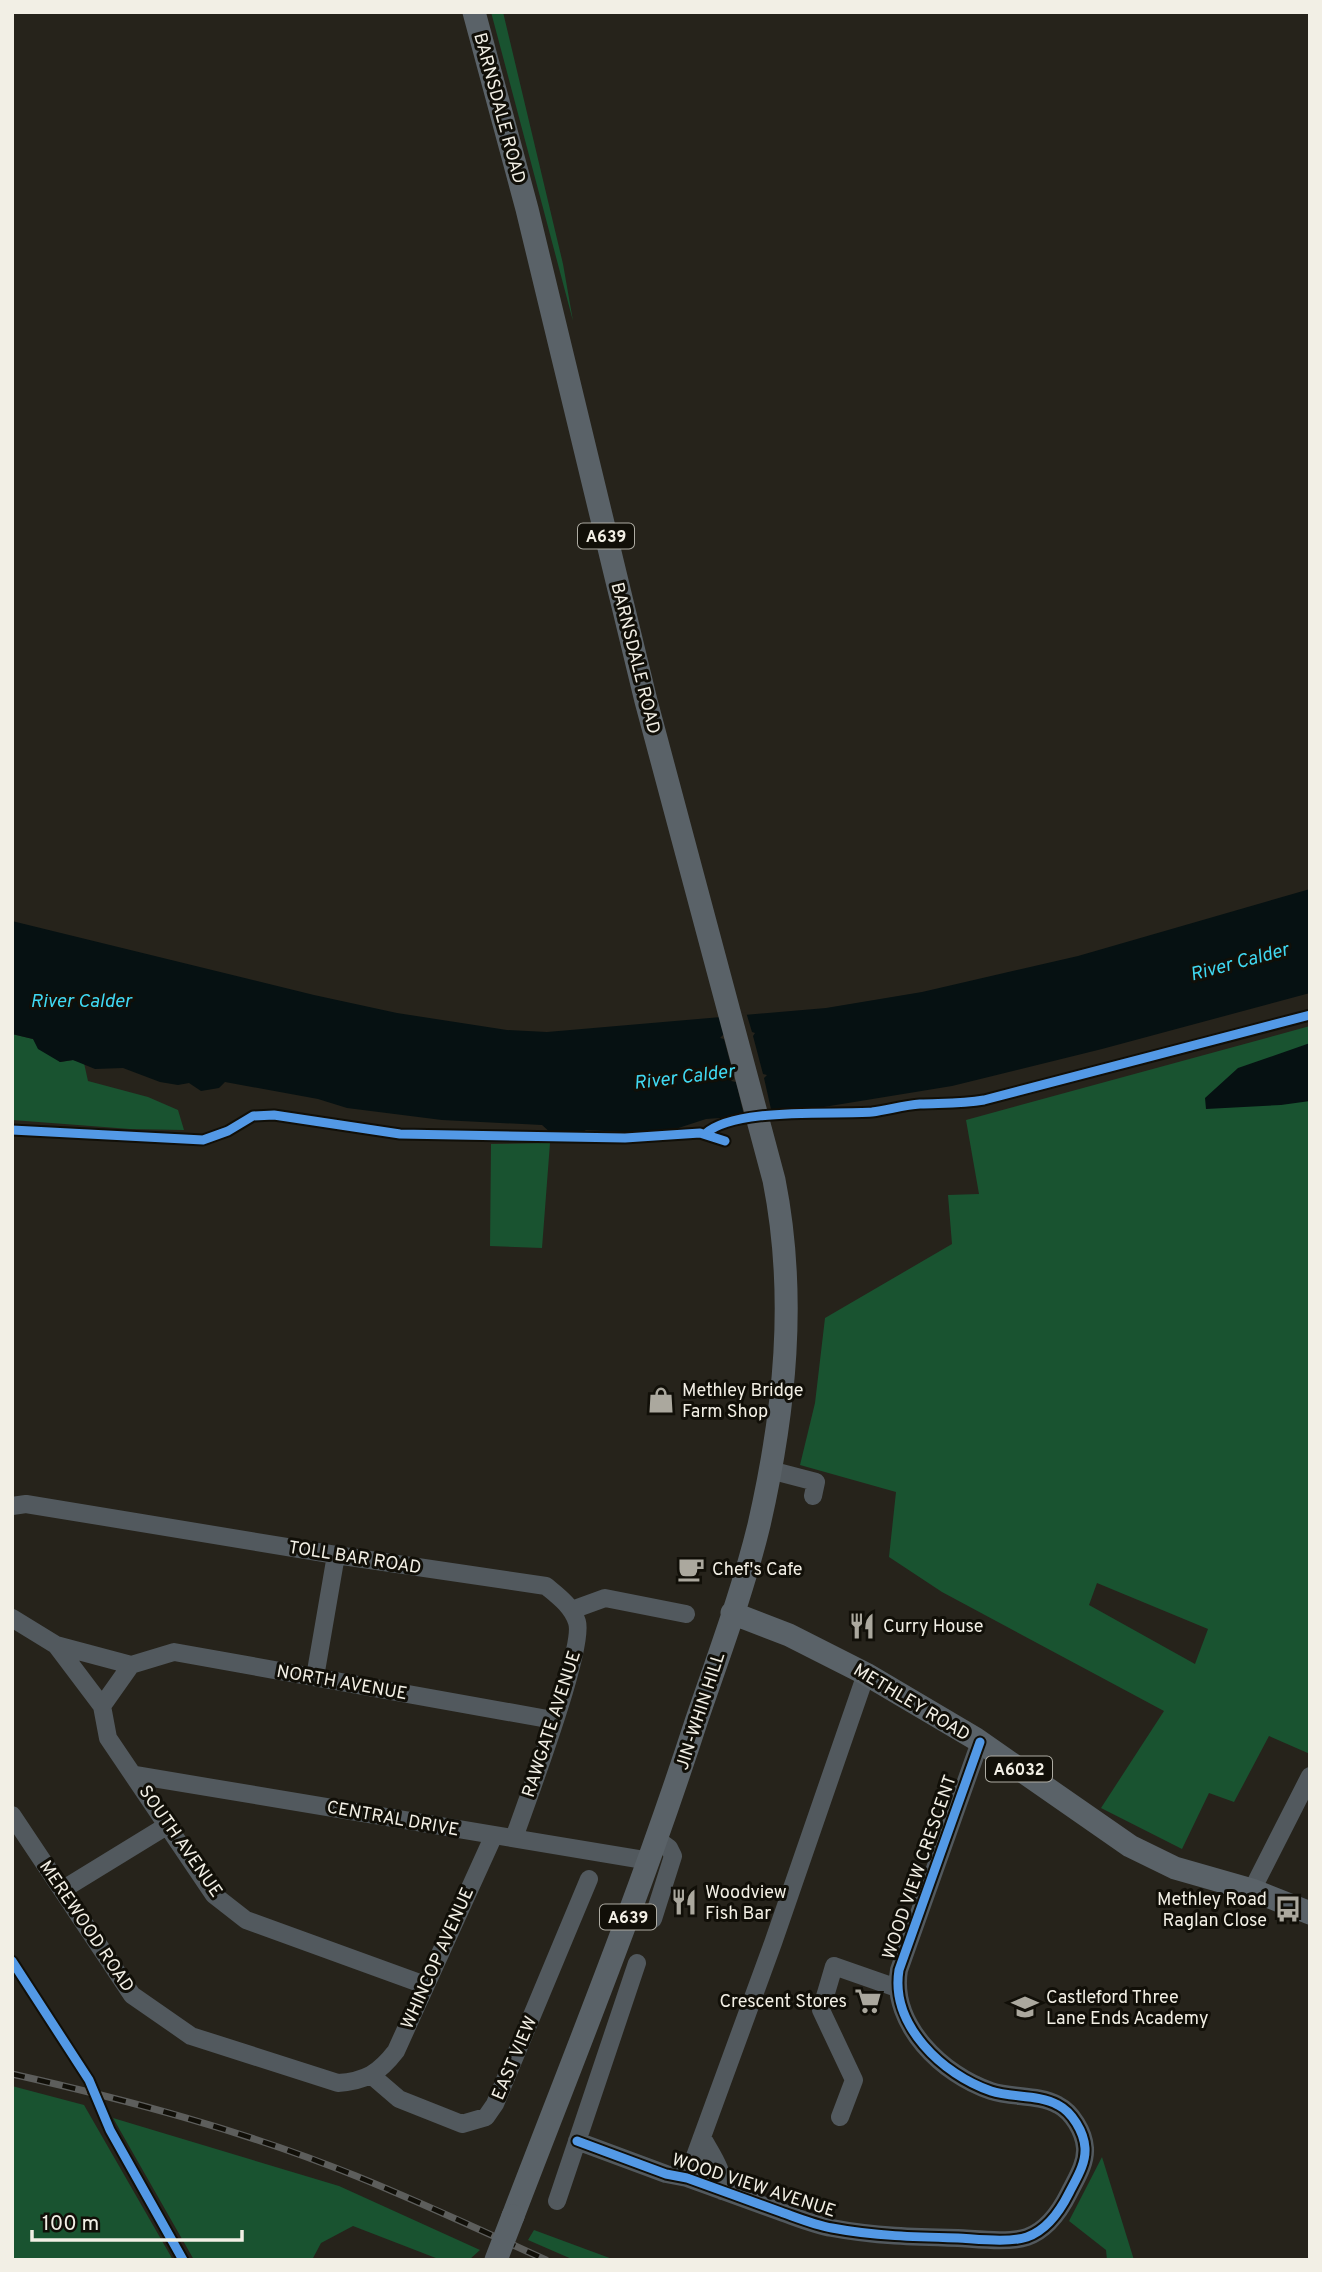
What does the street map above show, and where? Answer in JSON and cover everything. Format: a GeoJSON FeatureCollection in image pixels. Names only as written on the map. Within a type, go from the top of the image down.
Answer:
{"type":"FeatureCollection","features":[{"type":"Feature","properties":{"kind":"main road","name":"BARNSDALE ROAD"},"geometry":{"type":"LineString","coordinates":[[474,12],[527,209],[646,701],[763,1140]]}},
{"type":"Feature","properties":{"kind":"main road","name":"JIN-WHIN HILL"},"geometry":{"type":"LineString","coordinates":[[496,2260],[654,1850],[758,1527],[778,1418],[788,1323],[785,1245],[774,1180],[763,1140]]}},
{"type":"Feature","properties":{"kind":"main road","name":"METHLEY ROAD"},"geometry":{"type":"LineString","coordinates":[[732,1614],[789,1635],[866,1674],[980,1742],[1130,1846],[1175,1868],[1252,1890],[1310,1913]]}},
{"type":"Feature","properties":{"kind":"street"},"geometry":{"type":"LineString","coordinates":[[770,1470],[816,1482],[813,1496]]}},
{"type":"Feature","properties":{"kind":"street","name":"TOLL BAR ROAD"},"geometry":{"type":"LineString","coordinates":[[12,1506],[26,1504],[546,1586],[572,1610]]}},
{"type":"Feature","properties":{"kind":"street"},"geometry":{"type":"LineString","coordinates":[[314,1677],[336,1555]]}},
{"type":"Feature","properties":{"kind":"street"},"geometry":{"type":"LineString","coordinates":[[572,1610],[605,1598],[686,1614]]}},
{"type":"Feature","properties":{"kind":"street","name":"RAWGATE AVENUE"},"geometry":{"type":"LineString","coordinates":[[514,1838],[579,1636],[572,1610]]}},
{"type":"Feature","properties":{"kind":"street"},"geometry":{"type":"LineString","coordinates":[[12,1618],[56,1645],[131,1665],[102,1706],[56,1645]]}},
{"type":"Feature","properties":{"kind":"street","name":"NORTH AVENUE"},"geometry":{"type":"LineString","coordinates":[[131,1665],[174,1652],[553,1720]]}},
{"type":"Feature","properties":{"kind":"street","name":"WOOD VIEW AVENUE"},"geometry":{"type":"LineString","coordinates":[[687,2178],[773,1943],[866,1674]]}},
{"type":"Feature","properties":{"kind":"street","name":"SOUTH AVENUE"},"geometry":{"type":"LineString","coordinates":[[102,1706],[108,1738],[214,1895],[246,1920],[425,1985]]}},
{"type":"Feature","properties":{"kind":"street","name":"WOOD VIEW CRESCENT"},"geometry":{"type":"LineString","coordinates":[[980,1742],[899,1970],[897,1988],[909,2023],[930,2053],[948,2069],[994,2092],[1056,2104],[1071,2115],[1085,2149]]}},
{"type":"Feature","properties":{"kind":"street","name":"CENTRAL DRIVE"},"geometry":{"type":"LineString","coordinates":[[135,1775],[514,1838],[654,1850]]}},
{"type":"Feature","properties":{"kind":"street"},"geometry":{"type":"LineString","coordinates":[[1252,1890],[1310,1776]]}},
{"type":"Feature","properties":{"kind":"street","name":"MEREWOOD ROAD"},"geometry":{"type":"LineString","coordinates":[[12,1815],[132,1995],[191,2036],[338,2083],[359,2082],[371,2075]]}},
{"type":"Feature","properties":{"kind":"street"},"geometry":{"type":"LineString","coordinates":[[62,1890],[168,1825]]}},
{"type":"Feature","properties":{"kind":"street","name":"WHINCOP AVENUE"},"geometry":{"type":"LineString","coordinates":[[371,2075],[386,2064],[396,2051],[494,1835]]}},
{"type":"Feature","properties":{"kind":"street"},"geometry":{"type":"LineString","coordinates":[[653,1919],[673,1856],[668,1848],[654,1850]]}},
{"type":"Feature","properties":{"kind":"street","name":"EAST VIEW"},"geometry":{"type":"LineString","coordinates":[[371,2075],[399,2099],[462,2124],[486,2117],[495,2104],[589,1879]]}},
{"type":"Feature","properties":{"kind":"street"},"geometry":{"type":"LineString","coordinates":[[557,2201],[637,1963]]}},
{"type":"Feature","properties":{"kind":"street"},"geometry":{"type":"LineString","coordinates":[[841,2117],[854,2080],[821,2010],[834,1965],[897,1988]]}},
{"type":"Feature","properties":{"kind":"street","name":"WOOD VIEW AVENUE"},"geometry":{"type":"LineString","coordinates":[[702,2137],[720,2171],[722,2191]]}},
{"type":"Feature","properties":{"kind":"street","name":"WOOD VIEW AVENUE"},"geometry":{"type":"LineString","coordinates":[[577,2141],[666,2174],[687,2178],[832,2228],[893,2236],[1025,2238],[1052,2221],[1079,2175],[1085,2149]]}},
{"type":"Feature","properties":{"kind":"green space"},"geometry":{"type":"Polygon","coordinates":[[[491,12],[503,12],[563,264],[573,321],[491,12]]]}},
{"type":"Feature","properties":{"kind":"green space"},"geometry":{"type":"Polygon","coordinates":[[[1310,1026],[1310,1754],[1269,1736],[1234,1802],[1209,1793],[1182,1849],[1101,1808],[1164,1711],[942,1592],[889,1557],[896,1492],[800,1465],[815,1403],[825,1318],[952,1244],[948,1195],[979,1194],[966,1120],[1310,1026]],[[1097,1583],[1089,1605],[1195,1664],[1208,1629],[1097,1583]]]}},
{"type":"Feature","properties":{"kind":"green space"},"geometry":{"type":"Polygon","coordinates":[[[12,1034],[33,1039],[60,1062],[73,1060],[84,1063],[88,1081],[148,1097],[178,1110],[184,1130],[130,1129],[12,1120],[12,1034]]]}},
{"type":"Feature","properties":{"kind":"green space"},"geometry":{"type":"Polygon","coordinates":[[[550,1143],[542,1248],[490,1246],[491,1144],[550,1143]]]}},
{"type":"Feature","properties":{"kind":"green space"},"geometry":{"type":"Polygon","coordinates":[[[12,2086],[84,2105],[173,2260],[12,2260],[12,2086]]]}},
{"type":"Feature","properties":{"kind":"green space"},"geometry":{"type":"Polygon","coordinates":[[[113,2118],[339,2186],[480,2250],[469,2260],[441,2260],[353,2226],[321,2243],[312,2260],[194,2260],[113,2118]]]}},
{"type":"Feature","properties":{"kind":"green space"},"geometry":{"type":"Polygon","coordinates":[[[1102,2157],[1134,2260],[1107,2260],[1106,2250],[1069,2221],[1102,2157]]]}},
{"type":"Feature","properties":{"kind":"green space"},"geometry":{"type":"Polygon","coordinates":[[[534,2230],[615,2260],[574,2260],[528,2240],[534,2230]]]}},
{"type":"Feature","properties":{"kind":"water","name":"River Calder"},"geometry":{"type":"Polygon","coordinates":[[[1310,889],[1310,993],[952,1086],[787,1113],[706,1119],[660,1134],[586,1130],[576,1136],[561,1131],[552,1134],[542,1125],[442,1120],[347,1108],[318,1099],[225,1082],[219,1088],[201,1091],[189,1083],[178,1085],[160,1082],[123,1068],[95,1069],[73,1060],[60,1062],[38,1049],[33,1039],[12,1034],[12,921],[397,1013],[507,1030],[547,1032],[826,1008],[922,992],[1078,956],[1310,889]]]}},
{"type":"Feature","properties":{"kind":"water"},"geometry":{"type":"Polygon","coordinates":[[[1310,1043],[1310,1101],[1206,1109],[1205,1098],[1238,1068],[1310,1043]]]}},
{"type":"Feature","properties":{"kind":"pier"},"geometry":{"type":"Polygon","coordinates":[[[746,1012],[752,1032],[755,1033],[753,1036],[763,1074],[767,1075],[764,1078],[773,1118],[745,1120],[736,1082],[731,1081],[734,1077],[724,1039],[720,1038],[724,1034],[719,1014],[746,1012]]]}},
{"type":"Feature","properties":{"kind":"railway"},"geometry":{"type":"LineString","coordinates":[[12,2074],[143,2106],[272,2145],[380,2186],[546,2260]]}},
{"type":"Feature","properties":{"kind":"cycle path"},"geometry":{"type":"LineString","coordinates":[[705,1134],[719,1125],[760,1116],[872,1112],[914,1105],[984,1100],[1310,1015]]}},
{"type":"Feature","properties":{"kind":"cycle path"},"geometry":{"type":"LineString","coordinates":[[12,1130],[203,1140],[228,1131],[253,1116],[274,1115],[400,1134],[625,1138],[700,1133],[725,1141]]}},
{"type":"Feature","properties":{"kind":"cycle path"},"geometry":{"type":"LineString","coordinates":[[577,2141],[666,2174],[687,2178],[832,2228],[895,2236],[1002,2240],[1027,2237],[1047,2225],[1065,2200],[1084,2160],[1084,2142],[1076,2123],[1068,2112],[1050,2102],[991,2091],[955,2073],[938,2060],[911,2028],[898,1990],[899,1970],[980,1742]]}},
{"type":"Feature","properties":{"kind":"cycle path"},"geometry":{"type":"LineString","coordinates":[[12,1961],[89,2080],[110,2130],[183,2260]]}},
{"type":"Feature","properties":{"kind":"place","name":"Methley Bridge Farm Shop"},"geometry":{"type":"Point","coordinates":[661,1400]}},
{"type":"Feature","properties":{"kind":"place","name":"Chef's Cafe"},"geometry":{"type":"Point","coordinates":[691,1569]}},
{"type":"Feature","properties":{"kind":"place","name":"Curry House"},"geometry":{"type":"Point","coordinates":[862,1626]}},
{"type":"Feature","properties":{"kind":"place","name":"Woodview Fish Bar"},"geometry":{"type":"Point","coordinates":[684,1902]}},
{"type":"Feature","properties":{"kind":"place","name":"Methley Road Raglan Close"},"geometry":{"type":"Point","coordinates":[1288,1909]}},
{"type":"Feature","properties":{"kind":"place","name":"Crescent Stores"},"geometry":{"type":"Point","coordinates":[868,2001]}},
{"type":"Feature","properties":{"kind":"place","name":"Castleford Three Lane Ends Academy"},"geometry":{"type":"Point","coordinates":[1025,2007]}}]}
